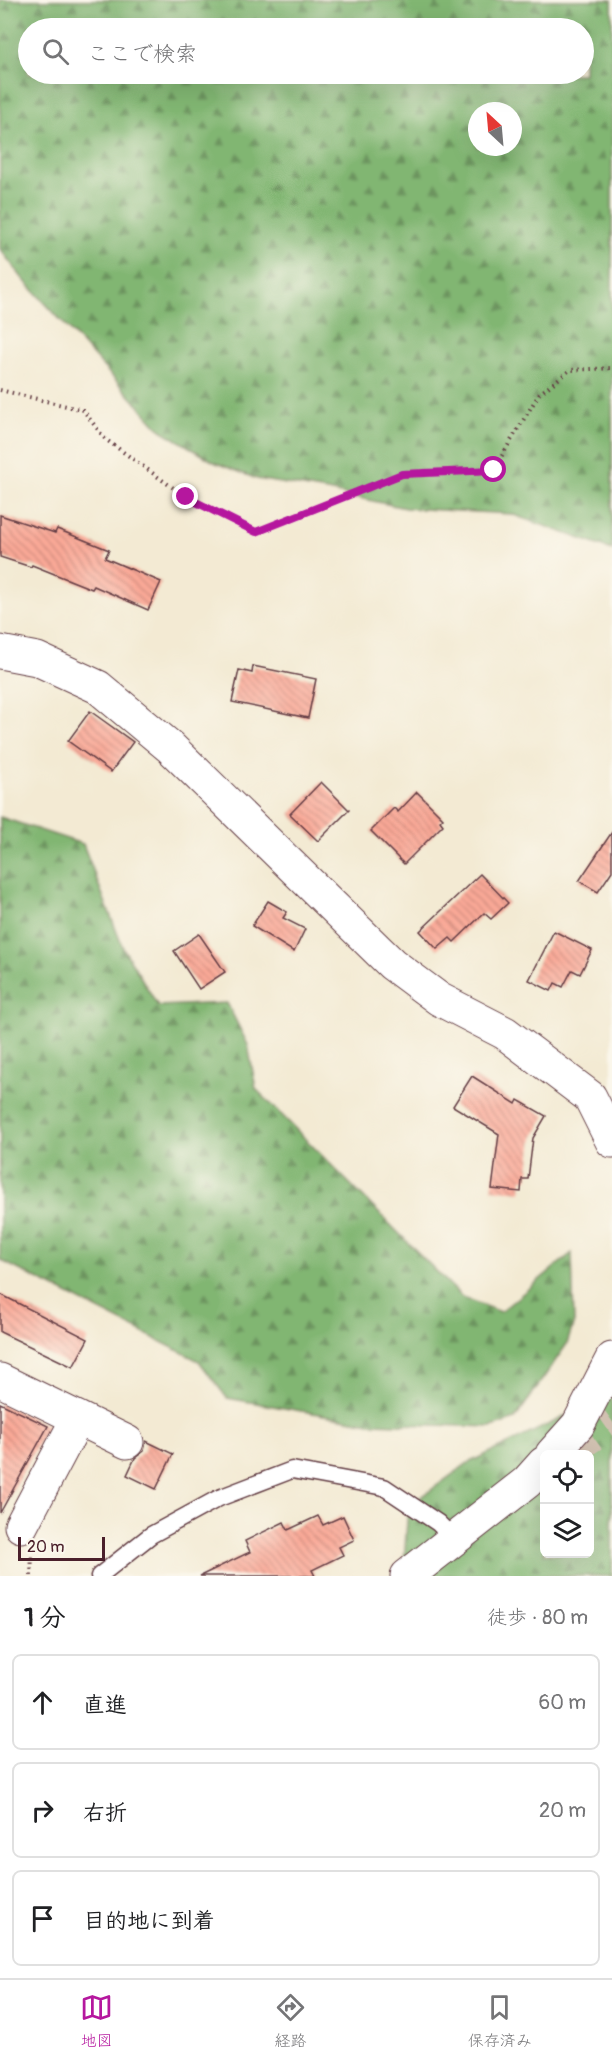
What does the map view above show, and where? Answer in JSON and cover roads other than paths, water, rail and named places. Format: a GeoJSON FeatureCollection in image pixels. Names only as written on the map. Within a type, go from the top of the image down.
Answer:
{"type":"FeatureCollection","features":[{"type":"Feature","properties":{"kind":"street"},"geometry":{"type":"LineString","coordinates":[[0,652],[37,659],[98,687],[170,747],[392,964],[438,999],[506,1033],[590,1097],[612,1140]]}},
{"type":"Feature","properties":{"kind":"street"},"geometry":{"type":"LineString","coordinates":[[556,1450],[578,1425],[612,1359]]}},
{"type":"Feature","properties":{"kind":"street"},"geometry":{"type":"LineString","coordinates":[[0,1380],[127,1442]]}},
{"type":"Feature","properties":{"kind":"street"},"geometry":{"type":"LineString","coordinates":[[21,1526],[78,1418]]}},
{"type":"Feature","properties":{"kind":"street"},"geometry":{"type":"LineString","coordinates":[[407,1576],[527,1482],[540,1467]]}},
{"type":"Feature","properties":{"kind":"lane"},"geometry":{"type":"LineString","coordinates":[[99,1576],[151,1535],[219,1498],[292,1470],[384,1487],[438,1523],[454,1539]]}},
{"type":"Feature","properties":{"kind":"tunnel"},"geometry":{"type":"LineString","coordinates":[[571,1450],[612,1421]]}}]}
